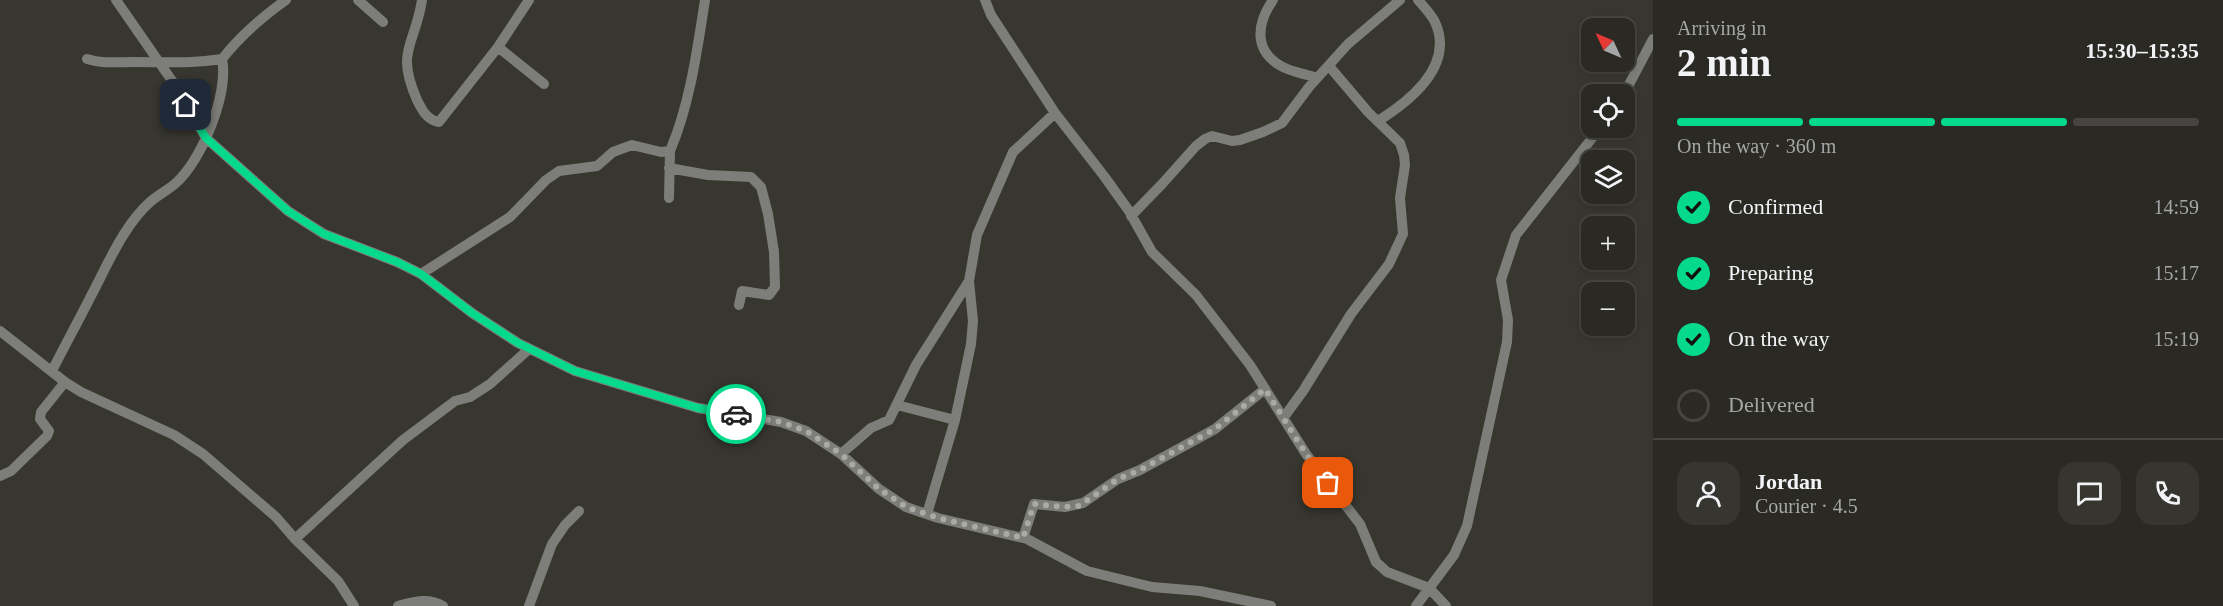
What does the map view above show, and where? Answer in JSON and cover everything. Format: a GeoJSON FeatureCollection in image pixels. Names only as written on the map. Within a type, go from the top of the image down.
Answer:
{"type":"FeatureCollection","features":[{"type":"Feature","properties":{"kind":"street"},"geometry":{"type":"LineString","coordinates":[[116,0],[160,63],[206,138],[288,211],[324,234],[397,262],[421,274],[472,313],[529,349],[575,371],[698,408],[781,422],[806,431],[841,454],[906,507],[1023,538],[1098,575],[1152,587],[1200,591],[1271,606]]}},
{"type":"Feature","properties":{"kind":"street"},"geometry":{"type":"LineString","coordinates":[[87,58],[100,63],[192,64],[222,59],[262,16],[286,0]]}},
{"type":"Feature","properties":{"kind":"street"},"geometry":{"type":"LineString","coordinates":[[358,0],[383,22]]}},
{"type":"Feature","properties":{"kind":"street"},"geometry":{"type":"LineString","coordinates":[[422,0],[420,15],[407,48],[405,61],[421,109],[431,120],[439,122],[498,47],[529,0]]}},
{"type":"Feature","properties":{"kind":"street"},"geometry":{"type":"LineString","coordinates":[[669,198],[670,151],[686,104],[705,0]]}},
{"type":"Feature","properties":{"kind":"street"},"geometry":{"type":"LineString","coordinates":[[985,0],[991,15],[1054,113],[1098,168],[1131,216],[1152,252],[1196,295],[1217,320],[1284,417],[1306,454],[1360,524],[1376,562],[1387,572],[1429,588],[1446,606]]}},
{"type":"Feature","properties":{"kind":"street"},"geometry":{"type":"LineString","coordinates":[[1273,0],[1260,24],[1259,32],[1264,50],[1279,65],[1317,78]]}},
{"type":"Feature","properties":{"kind":"street"},"geometry":{"type":"LineString","coordinates":[[1131,216],[1196,146],[1212,136],[1232,141],[1240,140],[1275,127],[1294,109],[1317,78],[1364,29],[1400,0]]}},
{"type":"Feature","properties":{"kind":"street"},"geometry":{"type":"LineString","coordinates":[[1378,121],[1402,105],[1426,82],[1437,57],[1439,36],[1434,21],[1418,0]]}},
{"type":"Feature","properties":{"kind":"street"},"geometry":{"type":"LineString","coordinates":[[1629,84],[1653,39]]}},
{"type":"Feature","properties":{"kind":"street"},"geometry":{"type":"LineString","coordinates":[[498,47],[544,84]]}},
{"type":"Feature","properties":{"kind":"street"},"geometry":{"type":"LineString","coordinates":[[52,371],[108,258],[128,227],[150,202],[176,183],[194,164],[203,148],[223,87],[222,59]]}},
{"type":"Feature","properties":{"kind":"street"},"geometry":{"type":"LineString","coordinates":[[1284,417],[1352,314],[1389,264],[1403,234],[1400,198],[1404,179],[1404,155],[1400,143],[1329,66]]}},
{"type":"Feature","properties":{"kind":"street"},"geometry":{"type":"LineString","coordinates":[[927,514],[954,420],[971,344],[973,321],[969,281],[977,235],[1009,159],[1017,147],[1054,113]]}},
{"type":"Feature","properties":{"kind":"street"},"geometry":{"type":"LineString","coordinates":[[1416,606],[1454,555],[1470,517],[1507,342],[1508,320],[1502,280],[1516,235],[1592,138]]}},
{"type":"Feature","properties":{"kind":"street"},"geometry":{"type":"LineString","coordinates":[[421,274],[510,217],[546,180],[559,171],[597,166],[613,152],[632,145],[661,152],[670,151]]}},
{"type":"Feature","properties":{"kind":"street"},"geometry":{"type":"LineString","coordinates":[[669,168],[708,175],[751,177],[761,187],[774,252],[775,286],[769,295],[742,291],[739,305]]}},
{"type":"Feature","properties":{"kind":"street"},"geometry":{"type":"LineString","coordinates":[[841,454],[871,428],[888,421],[916,365],[969,281]]}},
{"type":"Feature","properties":{"kind":"street"},"geometry":{"type":"LineString","coordinates":[[0,331],[81,392],[189,444],[276,517],[338,581],[354,606]]}},
{"type":"Feature","properties":{"kind":"street"},"geometry":{"type":"LineString","coordinates":[[295,539],[403,440],[455,401],[475,395],[529,349]]}},
{"type":"Feature","properties":{"kind":"street"},"geometry":{"type":"LineString","coordinates":[[0,476],[11,471],[47,436],[49,431],[40,419],[40,412],[65,382]]}},
{"type":"Feature","properties":{"kind":"street"},"geometry":{"type":"LineString","coordinates":[[1023,538],[1034,504],[1079,506],[1118,479],[1140,470],[1215,429],[1265,389]]}},
{"type":"Feature","properties":{"kind":"street"},"geometry":{"type":"LineString","coordinates":[[897,405],[954,420]]}},
{"type":"Feature","properties":{"kind":"street"},"geometry":{"type":"LineString","coordinates":[[529,606],[552,544],[579,512]]}},
{"type":"Feature","properties":{"kind":"street"},"geometry":{"type":"LineString","coordinates":[[398,606],[421,600],[436,602],[443,606]]}},
{"type":"Feature","properties":{"kind":"way so far"},"geometry":{"type":"LineString","coordinates":[[736,414],[781,422],[806,431],[841,454],[879,489],[906,507],[938,518],[1023,538],[1034,504],[1079,506],[1118,479],[1140,470],[1215,429],[1265,389],[1306,454],[1328,483]]}},
{"type":"Feature","properties":{"kind":"route"},"geometry":{"type":"LineString","coordinates":[[186,105],[206,138],[288,211],[324,234],[397,262],[421,274],[472,313],[518,343],[575,371],[698,408],[736,414]]}}]}
